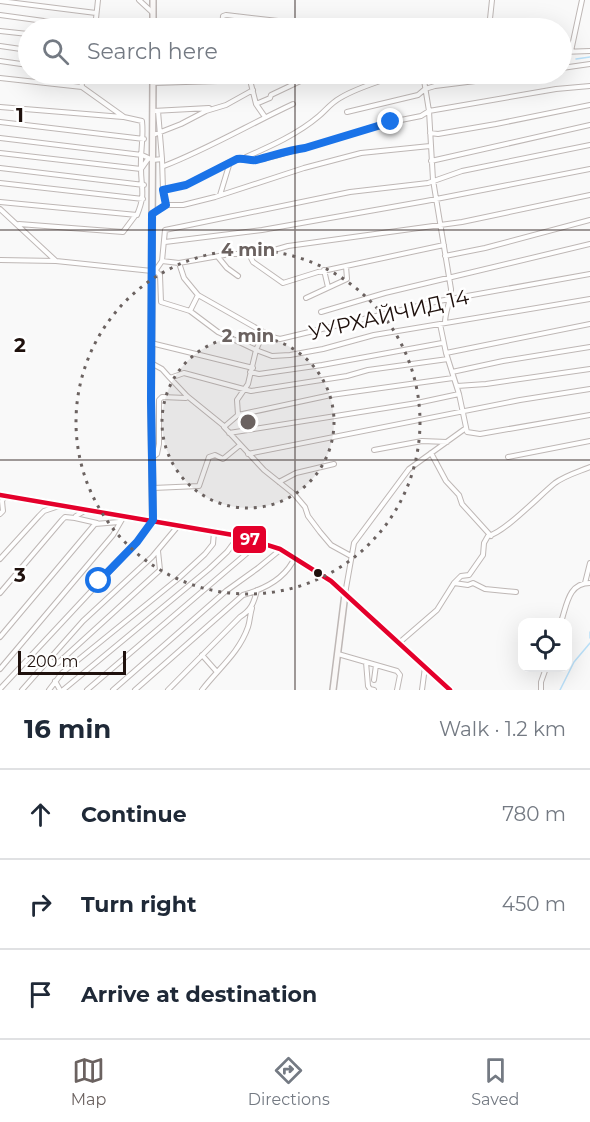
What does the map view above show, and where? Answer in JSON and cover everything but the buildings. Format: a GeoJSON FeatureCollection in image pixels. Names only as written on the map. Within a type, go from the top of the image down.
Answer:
{"type":"FeatureCollection","features":[{"type":"Feature","properties":{"kind":"main road"},"geometry":{"type":"LineString","coordinates":[[153,0],[153,18]]}},
{"type":"Feature","properties":{"kind":"main road"},"geometry":{"type":"LineString","coordinates":[[153,84],[156,111],[153,123],[156,134],[150,159],[154,272],[153,520]]}},
{"type":"Feature","properties":{"kind":"main road"},"geometry":{"type":"LineString","coordinates":[[3,496],[214,531],[280,549],[331,581],[450,690]]}},
{"type":"Feature","properties":{"kind":"main road"},"geometry":{"type":"LineString","coordinates":[[333,690],[345,594]]}},
{"type":"Feature","properties":{"kind":"street"},"geometry":{"type":"LineString","coordinates":[[96,18],[98,0]]}},
{"type":"Feature","properties":{"kind":"street"},"geometry":{"type":"LineString","coordinates":[[140,0],[153,13]]}},
{"type":"Feature","properties":{"kind":"street"},"geometry":{"type":"LineString","coordinates":[[490,18],[492,0]]}},
{"type":"Feature","properties":{"kind":"street"},"geometry":{"type":"LineString","coordinates":[[572,46],[582,0]]}},
{"type":"Feature","properties":{"kind":"street"},"geometry":{"type":"LineString","coordinates":[[0,1],[96,13]]}},
{"type":"Feature","properties":{"kind":"street"},"geometry":{"type":"LineString","coordinates":[[0,15],[22,18]]}},
{"type":"Feature","properties":{"kind":"street"},"geometry":{"type":"LineString","coordinates":[[223,18],[226,15],[252,18]]}},
{"type":"Feature","properties":{"kind":"street"},"geometry":{"type":"LineString","coordinates":[[0,31],[18,33]]}},
{"type":"Feature","properties":{"kind":"street"},"geometry":{"type":"LineString","coordinates":[[0,46],[18,49]]}},
{"type":"Feature","properties":{"kind":"street"},"geometry":{"type":"LineString","coordinates":[[572,51],[590,51]]}},
{"type":"Feature","properties":{"kind":"street"},"geometry":{"type":"LineString","coordinates":[[0,61],[18,64]]}},
{"type":"Feature","properties":{"kind":"street"},"geometry":{"type":"LineString","coordinates":[[572,66],[590,64]]}},
{"type":"Feature","properties":{"kind":"street"},"geometry":{"type":"LineString","coordinates":[[0,78],[18,80]]}},
{"type":"Feature","properties":{"kind":"street"},"geometry":{"type":"LineString","coordinates":[[55,84],[82,87],[124,117]]}},
{"type":"Feature","properties":{"kind":"street"},"geometry":{"type":"LineString","coordinates":[[251,84],[256,104],[265,117]]}},
{"type":"Feature","properties":{"kind":"street"},"geometry":{"type":"LineString","coordinates":[[256,104],[291,84]]}},
{"type":"Feature","properties":{"kind":"street"},"geometry":{"type":"LineString","coordinates":[[163,190],[186,185],[230,162],[245,158],[274,144],[320,116],[341,97],[374,84]]}},
{"type":"Feature","properties":{"kind":"street"},"geometry":{"type":"LineString","coordinates":[[424,84],[429,111],[433,180],[451,299],[442,324],[442,343],[457,386],[467,432],[480,434],[590,415]]}},
{"type":"Feature","properties":{"kind":"street"},"geometry":{"type":"LineString","coordinates":[[347,112],[418,95],[425,89],[435,86],[451,84]]}},
{"type":"Feature","properties":{"kind":"street"},"geometry":{"type":"LineString","coordinates":[[245,158],[252,160],[305,148],[391,122],[421,116],[429,111],[556,89],[590,86]]}},
{"type":"Feature","properties":{"kind":"street"},"geometry":{"type":"LineString","coordinates":[[156,134],[235,101],[253,90]]}},
{"type":"Feature","properties":{"kind":"street"},"geometry":{"type":"LineString","coordinates":[[164,166],[190,156],[293,104]]}},
{"type":"Feature","properties":{"kind":"street"},"geometry":{"type":"LineString","coordinates":[[430,133],[438,134],[496,124],[590,105]]}},
{"type":"Feature","properties":{"kind":"street"},"geometry":{"type":"LineString","coordinates":[[0,107],[124,117],[153,123]]}},
{"type":"Feature","properties":{"kind":"street"},"geometry":{"type":"LineString","coordinates":[[166,205],[163,190],[164,166],[156,134],[156,111],[217,108]]}},
{"type":"Feature","properties":{"kind":"street"},"geometry":{"type":"LineString","coordinates":[[18,224],[123,232],[135,216],[143,199],[142,121]]}},
{"type":"Feature","properties":{"kind":"street"},"geometry":{"type":"LineString","coordinates":[[0,122],[144,139]]}},
{"type":"Feature","properties":{"kind":"street"},"geometry":{"type":"LineString","coordinates":[[431,161],[590,125]]}},
{"type":"Feature","properties":{"kind":"street"},"geometry":{"type":"LineString","coordinates":[[0,138],[162,159]]}},
{"type":"Feature","properties":{"kind":"street"},"geometry":{"type":"LineString","coordinates":[[154,272],[162,261],[165,230],[362,190],[428,183],[462,171],[590,145]]}},
{"type":"Feature","properties":{"kind":"street"},"geometry":{"type":"LineString","coordinates":[[152,214],[166,205],[183,205],[362,153],[430,146]]}},
{"type":"Feature","properties":{"kind":"street"},"geometry":{"type":"LineString","coordinates":[[0,153],[141,169]]}},
{"type":"Feature","properties":{"kind":"street"},"geometry":{"type":"LineString","coordinates":[[141,169],[150,159]]}},
{"type":"Feature","properties":{"kind":"street"},"geometry":{"type":"LineString","coordinates":[[220,195],[230,162]]}},
{"type":"Feature","properties":{"kind":"street"},"geometry":{"type":"LineString","coordinates":[[0,168],[144,185]]}},
{"type":"Feature","properties":{"kind":"street"},"geometry":{"type":"LineString","coordinates":[[165,242],[262,230],[590,169]]}},
{"type":"Feature","properties":{"kind":"street"},"geometry":{"type":"LineString","coordinates":[[0,183],[143,199]]}},
{"type":"Feature","properties":{"kind":"street"},"geometry":{"type":"LineString","coordinates":[[162,261],[179,264],[230,254],[249,254],[462,222],[590,195]]}},
{"type":"Feature","properties":{"kind":"street"},"geometry":{"type":"LineString","coordinates":[[0,202],[135,216]]}},
{"type":"Feature","properties":{"kind":"street"},"geometry":{"type":"LineString","coordinates":[[0,209],[56,261]]}},
{"type":"Feature","properties":{"kind":"street"},"geometry":{"type":"LineString","coordinates":[[445,256],[485,248],[590,220]]}},
{"type":"Feature","properties":{"kind":"street"},"geometry":{"type":"LineString","coordinates":[[321,312],[376,295],[590,244]]}},
{"type":"Feature","properties":{"kind":"street"},"geometry":{"type":"LineString","coordinates":[[249,254],[253,262],[284,283],[324,270],[444,245]]}},
{"type":"Feature","properties":{"kind":"street"},"geometry":{"type":"LineString","coordinates":[[218,257],[226,268],[238,276]]}},
{"type":"Feature","properties":{"kind":"street"},"geometry":{"type":"LineString","coordinates":[[0,260],[56,261],[154,272],[160,275],[160,302],[190,311],[218,332],[272,356],[323,349],[374,335],[590,299]]}},
{"type":"Feature","properties":{"kind":"street"},"geometry":{"type":"LineString","coordinates":[[179,264],[184,278],[198,295],[190,311]]}},
{"type":"Feature","properties":{"kind":"street"},"geometry":{"type":"LineString","coordinates":[[306,298],[346,279],[346,266]]}},
{"type":"Feature","properties":{"kind":"street"},"geometry":{"type":"LineString","coordinates":[[324,270],[329,287]]}},
{"type":"Feature","properties":{"kind":"street","name":"УУРХАЙЧИД 14"},"geometry":{"type":"LineString","coordinates":[[198,295],[280,339],[451,299],[590,274]]}},
{"type":"Feature","properties":{"kind":"street"},"geometry":{"type":"LineString","coordinates":[[446,353],[590,324]]}},
{"type":"Feature","properties":{"kind":"street"},"geometry":{"type":"LineString","coordinates":[[238,415],[237,400],[248,384],[256,350],[264,332]]}},
{"type":"Feature","properties":{"kind":"street"},"geometry":{"type":"LineString","coordinates":[[152,343],[259,374],[442,343]]}},
{"type":"Feature","properties":{"kind":"street"},"geometry":{"type":"LineString","coordinates":[[452,372],[590,346]]}},
{"type":"Feature","properties":{"kind":"street"},"geometry":{"type":"LineString","coordinates":[[170,378],[184,373],[251,391],[448,358]]}},
{"type":"Feature","properties":{"kind":"street"},"geometry":{"type":"LineString","coordinates":[[152,363],[162,369],[187,396],[224,426],[247,454],[294,494],[331,545],[351,556]]}},
{"type":"Feature","properties":{"kind":"street"},"geometry":{"type":"LineString","coordinates":[[457,386],[590,369]]}},
{"type":"Feature","properties":{"kind":"street"},"geometry":{"type":"LineString","coordinates":[[224,426],[238,415],[331,395],[453,378]]}},
{"type":"Feature","properties":{"kind":"street"},"geometry":{"type":"LineString","coordinates":[[247,454],[464,413],[519,400],[590,389]]}},
{"type":"Feature","properties":{"kind":"street"},"geometry":{"type":"LineString","coordinates":[[229,433],[417,403],[459,394]]}},
{"type":"Feature","properties":{"kind":"street"},"geometry":{"type":"LineString","coordinates":[[152,458],[157,454],[159,444],[159,400],[162,397],[186,398],[187,396]]}},
{"type":"Feature","properties":{"kind":"street"},"geometry":{"type":"LineString","coordinates":[[345,594],[354,543],[409,470],[466,428]]}},
{"type":"Feature","properties":{"kind":"street"},"geometry":{"type":"LineString","coordinates":[[374,450],[422,441],[448,442]]}},
{"type":"Feature","properties":{"kind":"street"},"geometry":{"type":"LineString","coordinates":[[508,457],[590,441]]}},
{"type":"Feature","properties":{"kind":"street"},"geometry":{"type":"LineString","coordinates":[[152,489],[199,486],[209,457],[214,455],[223,459],[240,446]]}},
{"type":"Feature","properties":{"kind":"street"},"geometry":{"type":"LineString","coordinates":[[431,453],[447,481],[459,495],[462,504],[491,536]]}},
{"type":"Feature","properties":{"kind":"street"},"geometry":{"type":"LineString","coordinates":[[279,482],[296,473],[334,464]]}},
{"type":"Feature","properties":{"kind":"street"},"geometry":{"type":"LineString","coordinates":[[400,642],[437,610],[461,576],[469,575],[483,555],[486,538],[556,483],[568,475],[590,467]]}},
{"type":"Feature","properties":{"kind":"street"},"geometry":{"type":"LineString","coordinates":[[0,514],[3,511],[3,496]]}},
{"type":"Feature","properties":{"kind":"street"},"geometry":{"type":"LineString","coordinates":[[0,559],[44,511],[60,506]]}},
{"type":"Feature","properties":{"kind":"street"},"geometry":{"type":"LineString","coordinates":[[75,518],[87,510]]}},
{"type":"Feature","properties":{"kind":"street"},"geometry":{"type":"LineString","coordinates":[[0,669],[113,534],[125,515]]}},
{"type":"Feature","properties":{"kind":"street"},"geometry":{"type":"LineString","coordinates":[[0,593],[65,517],[97,523],[120,521]]}},
{"type":"Feature","properties":{"kind":"street"},"geometry":{"type":"LineString","coordinates":[[0,689],[137,542],[153,520]]}},
{"type":"Feature","properties":{"kind":"street"},"geometry":{"type":"LineString","coordinates":[[0,637],[97,523]]}},
{"type":"Feature","properties":{"kind":"street"},"geometry":{"type":"LineString","coordinates":[[22,690],[47,659],[83,621],[158,550],[179,525]]}},
{"type":"Feature","properties":{"kind":"street"},"geometry":{"type":"LineString","coordinates":[[49,690],[62,673],[179,578],[205,554],[213,544],[214,531]]}},
{"type":"Feature","properties":{"kind":"street"},"geometry":{"type":"LineString","coordinates":[[55,681],[61,690],[209,569],[239,536]]}},
{"type":"Feature","properties":{"kind":"street"},"geometry":{"type":"LineString","coordinates":[[87,690],[261,542]]}},
{"type":"Feature","properties":{"kind":"street"},"geometry":{"type":"LineString","coordinates":[[113,690],[226,591],[280,549]]}},
{"type":"Feature","properties":{"kind":"street"},"geometry":{"type":"LineString","coordinates":[[47,659],[55,664],[58,663],[160,570],[158,550]]}},
{"type":"Feature","properties":{"kind":"street"},"geometry":{"type":"LineString","coordinates":[[135,690],[243,595],[283,576],[295,557]]}},
{"type":"Feature","properties":{"kind":"street"},"geometry":{"type":"LineString","coordinates":[[562,618],[572,589],[588,583],[590,563]]}},
{"type":"Feature","properties":{"kind":"street"},"geometry":{"type":"LineString","coordinates":[[454,583],[468,585],[473,583],[485,589],[516,592]]}},
{"type":"Feature","properties":{"kind":"street"},"geometry":{"type":"LineString","coordinates":[[202,690],[237,649],[248,627],[257,590]]}},
{"type":"Feature","properties":{"kind":"street"},"geometry":{"type":"LineString","coordinates":[[168,690],[254,604]]}},
{"type":"Feature","properties":{"kind":"street"},"geometry":{"type":"LineString","coordinates":[[338,654],[399,673],[397,690]]}},
{"type":"Feature","properties":{"kind":"street"},"geometry":{"type":"LineString","coordinates":[[202,655],[217,672]]}},
{"type":"Feature","properties":{"kind":"street"},"geometry":{"type":"LineString","coordinates":[[366,662],[368,686],[374,690]]}},
{"type":"Feature","properties":{"kind":"street"},"geometry":{"type":"LineString","coordinates":[[374,680],[376,665]]}},
{"type":"Feature","properties":{"kind":"street"},"geometry":{"type":"LineString","coordinates":[[424,689],[425,667]]}},
{"type":"Feature","properties":{"kind":"street"},"geometry":{"type":"LineString","coordinates":[[541,690],[545,672]]}},
{"type":"Feature","properties":{"kind":"waterway"},"geometry":{"type":"LineString","coordinates":[[576,59],[590,57]]}},
{"type":"Feature","properties":{"kind":"waterway"},"geometry":{"type":"LineString","coordinates":[[590,632],[590,638]]}},
{"type":"Feature","properties":{"kind":"waterway"},"geometry":{"type":"LineString","coordinates":[[560,690],[574,662],[590,643]]}},
{"type":"Feature","properties":{"kind":"transit line","name":"97"},"geometry":{"type":"LineString","coordinates":[[0,495],[239,536],[280,549],[331,581],[450,690]]}},
{"type":"Feature","properties":{"kind":"route"},"geometry":{"type":"LineString","coordinates":[[99,581],[137,542],[153,520],[152,214],[166,205],[163,190],[186,185],[237,159],[264,158],[330,142],[391,122]]}}]}
